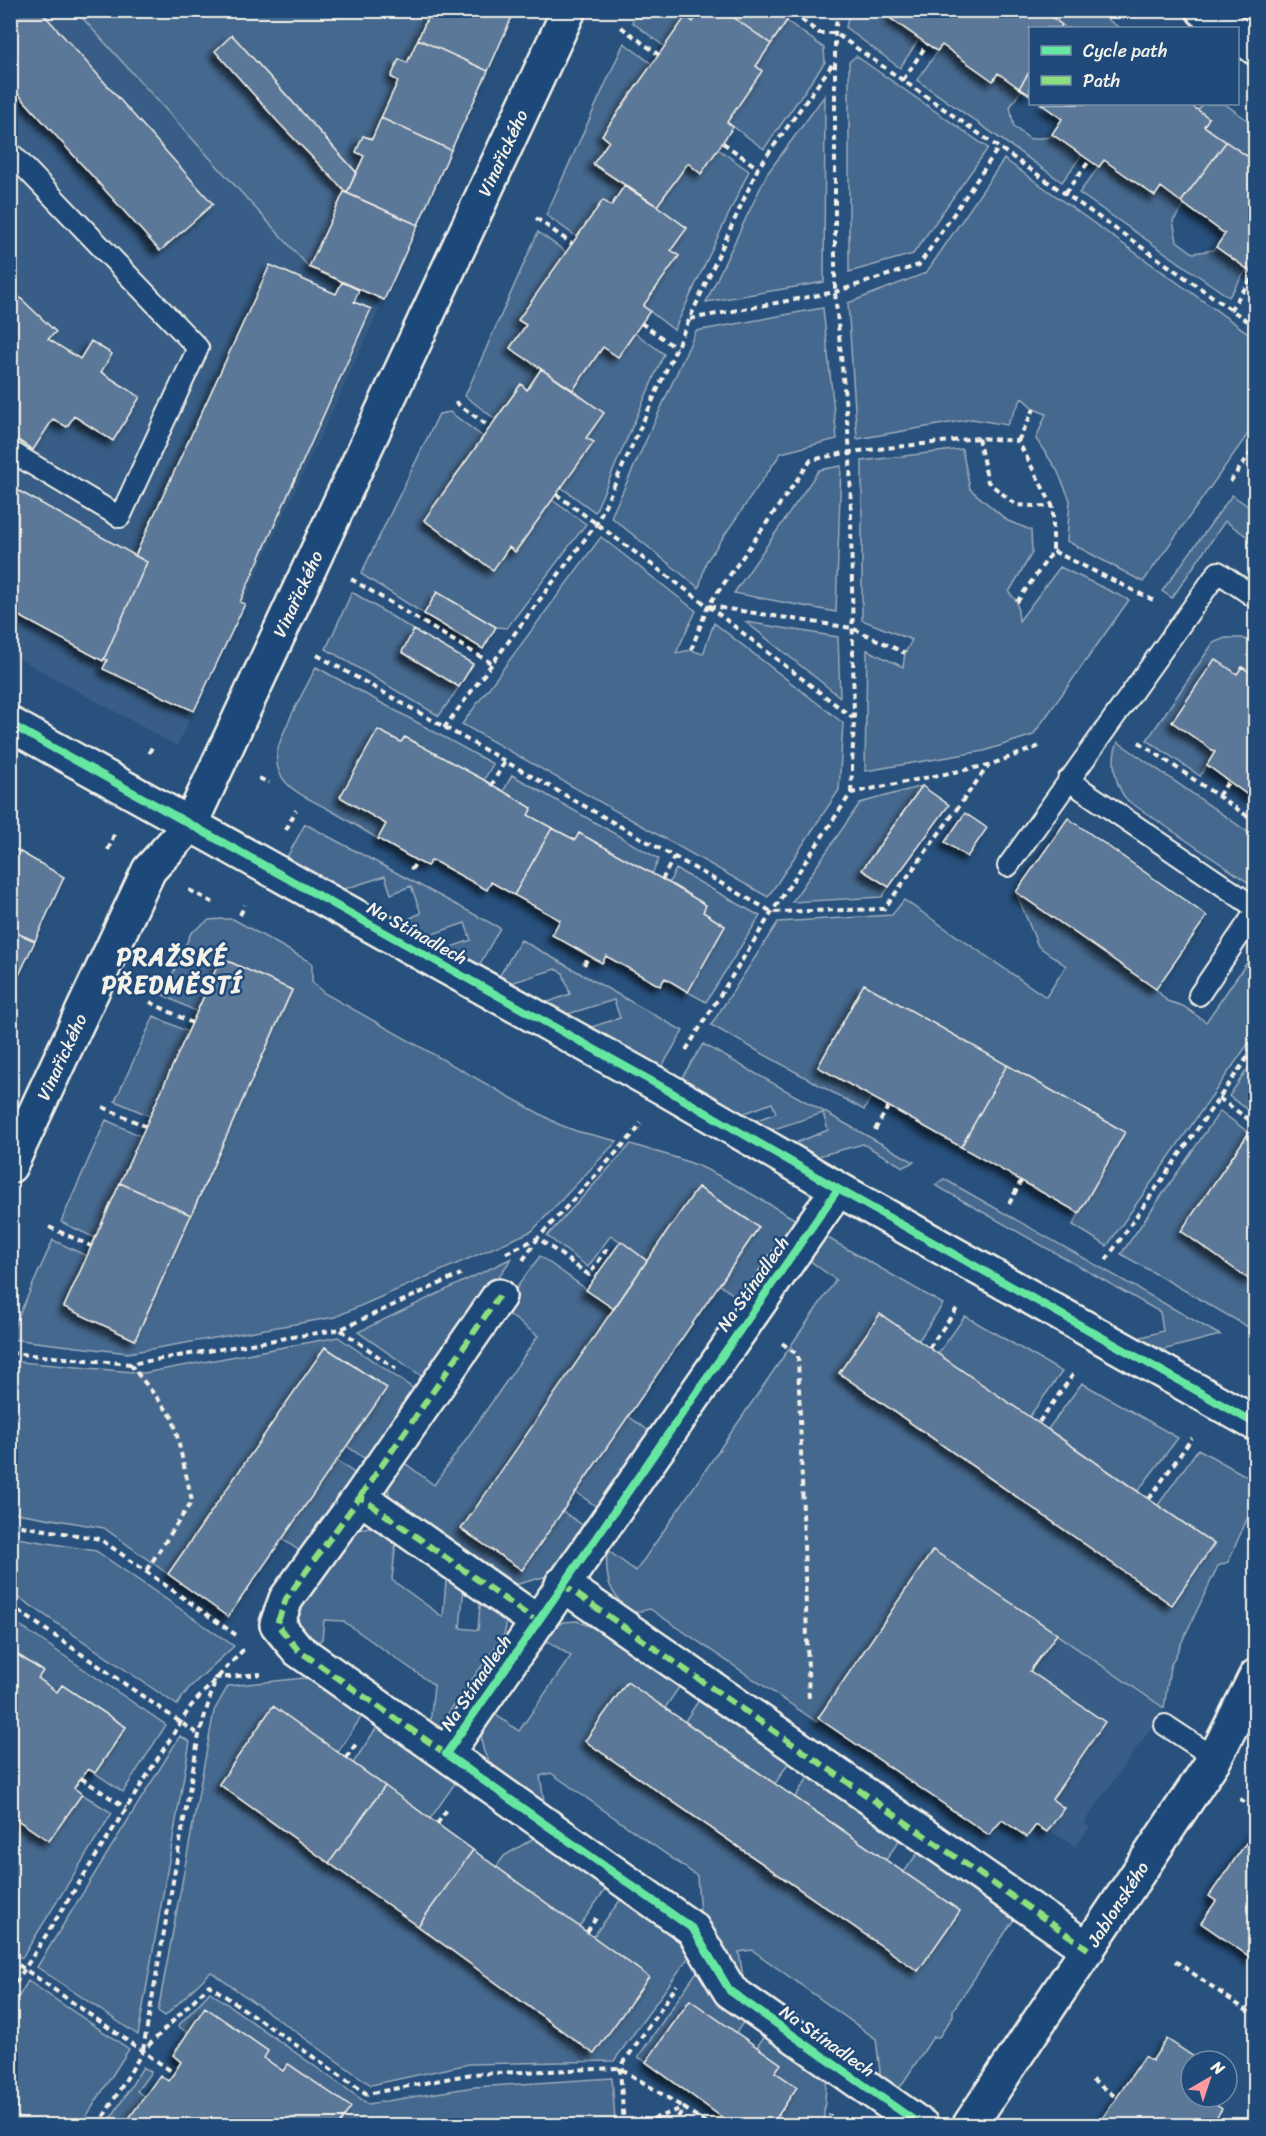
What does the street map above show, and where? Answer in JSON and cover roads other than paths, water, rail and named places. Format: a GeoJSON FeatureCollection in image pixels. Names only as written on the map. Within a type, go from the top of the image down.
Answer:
{"type":"FeatureCollection","features":[{"type":"Feature","properties":{"kind":"street","name":"Vinařického"},"geometry":{"type":"LineString","coordinates":[[10,1166],[149,870],[190,825],[569,10]]}},
{"type":"Feature","properties":{"kind":"street"},"geometry":{"type":"LineString","coordinates":[[1203,10],[1227,27]]}},
{"type":"Feature","properties":{"kind":"street"},"geometry":{"type":"LineString","coordinates":[[1239,36],[1256,48]]}},
{"type":"Feature","properties":{"kind":"street","name":"Na Stínadlech"},"geometry":{"type":"LineString","coordinates":[[10,724],[266,865],[1256,1424]]}},
{"type":"Feature","properties":{"kind":"street","name":"Na Stínadlech"},"geometry":{"type":"LineString","coordinates":[[838,1190],[536,1621],[446,1754],[693,1929],[730,1990],[922,2126]]}},
{"type":"Feature","properties":{"kind":"street"},"geometry":{"type":"LineString","coordinates":[[446,1754],[298,1650],[277,1624],[286,1599],[360,1497],[499,1296]]}},
{"type":"Feature","properties":{"kind":"street"},"geometry":{"type":"LineString","coordinates":[[360,1497],[536,1621]]}},
{"type":"Feature","properties":{"kind":"street"},"geometry":{"type":"LineString","coordinates":[[562,1584],[1088,1949]]}},
{"type":"Feature","properties":{"kind":"street","name":"Jablonského"},"geometry":{"type":"LineString","coordinates":[[969,2126],[1215,1758],[1256,1676]]}},
{"type":"Feature","properties":{"kind":"lane"},"geometry":{"type":"LineString","coordinates":[[10,152],[198,348],[120,517],[10,451]]}},
{"type":"Feature","properties":{"kind":"lane"},"geometry":{"type":"LineString","coordinates":[[1008,866],[1218,572],[1256,598]]}},
{"type":"Feature","properties":{"kind":"lane"},"geometry":{"type":"LineString","coordinates":[[1068,780],[1256,910],[1199,995]]}},
{"type":"Feature","properties":{"kind":"lane"},"geometry":{"type":"LineString","coordinates":[[1165,1725],[1215,1758]]}},
{"type":"Feature","properties":{"kind":"district","name":"PRAŽSKÉ PŘEDMĚSTÍ"},"geometry":{"type":"Point","coordinates":[172,971]}}]}
